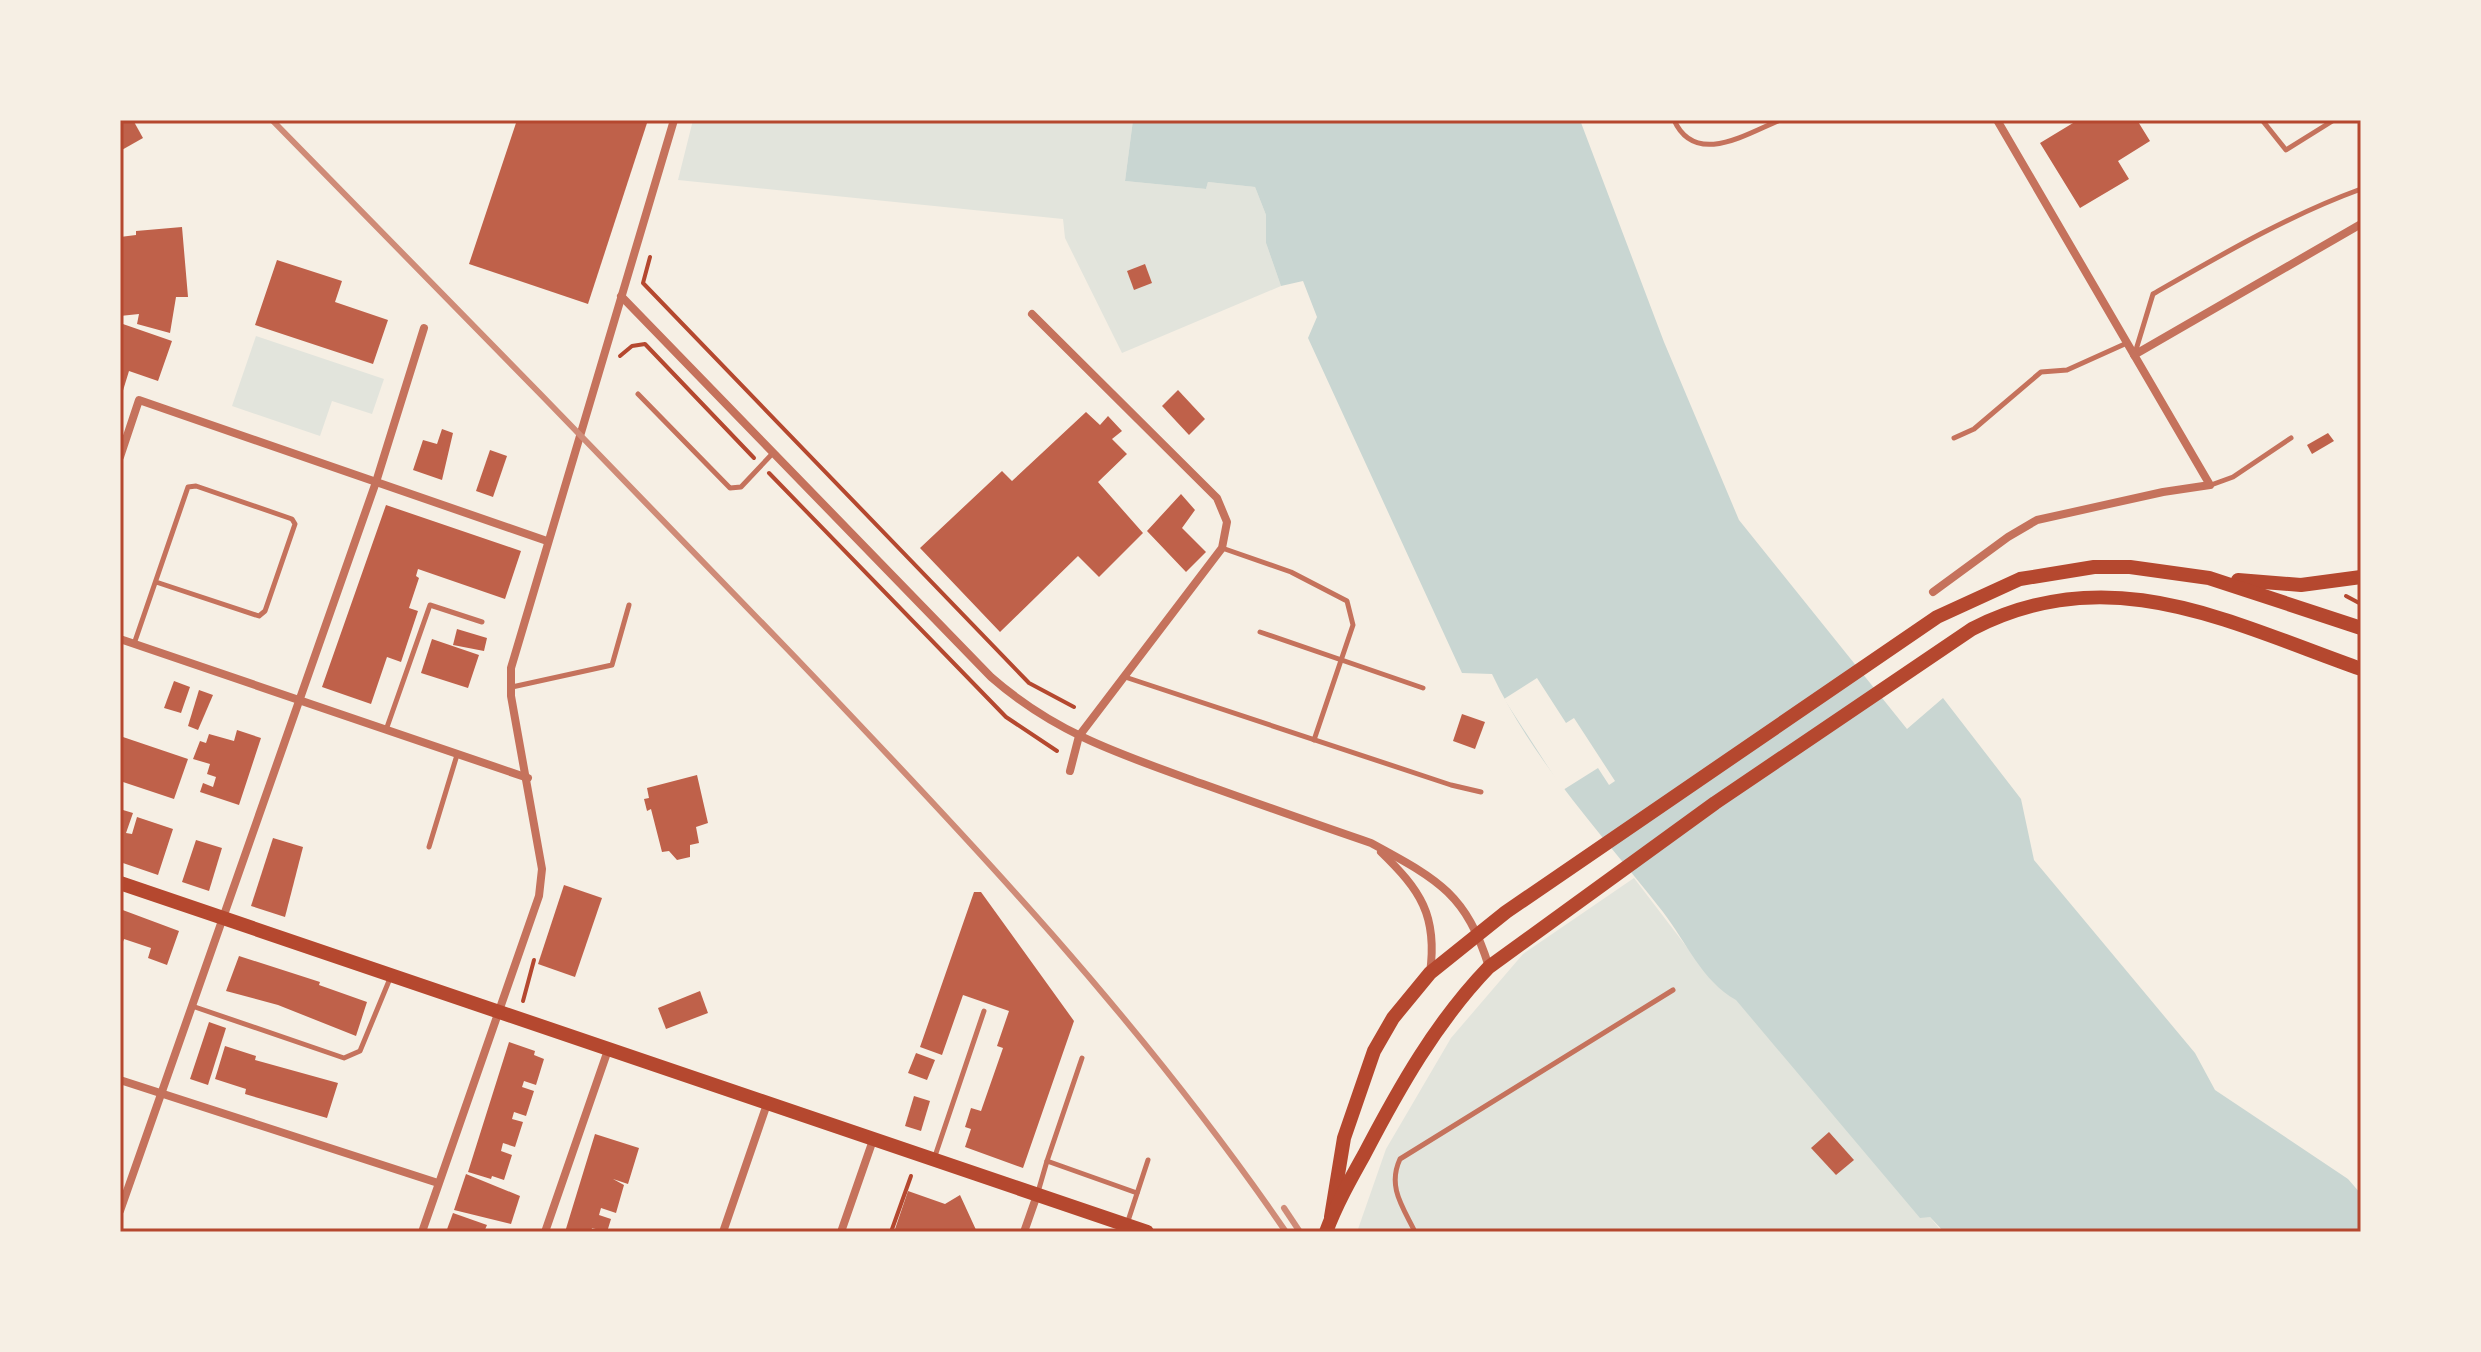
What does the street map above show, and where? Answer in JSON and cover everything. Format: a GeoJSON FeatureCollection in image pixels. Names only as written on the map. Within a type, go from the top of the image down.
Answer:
{"type":"FeatureCollection","features":[{"type":"Feature","properties":{"kind":"main road"},"geometry":{"type":"LineString","coordinates":[[1326,1232],[1344,1138],[1374,1051],[1393,1018],[1430,973],[1506,912],[1937,617],[1971,599],[2041,574],[2130,567],[2209,578],[2301,585],[2361,577]]}},
{"type":"Feature","properties":{"kind":"main road"},"geometry":{"type":"LineString","coordinates":[[2209,578],[2361,628]]}},
{"type":"Feature","properties":{"kind":"main road"},"geometry":{"type":"LineString","coordinates":[[1331,1217],[1431,1037],[1462,995],[1489,967],[1602,883],[1942,646],[1997,616],[2048,600],[2100,596],[2163,601],[2361,669]]}},
{"type":"Feature","properties":{"kind":"main road"},"geometry":{"type":"LineString","coordinates":[[120,883],[1147,1232]]}},
{"type":"Feature","properties":{"kind":"street"},"geometry":{"type":"LineString","coordinates":[[422,1232],[542,882],[528,778],[511,687],[511,668],[674,120]]}},
{"type":"Feature","properties":{"kind":"street"},"geometry":{"type":"LineString","coordinates":[[1933,592],[2037,520],[2163,492],[2210,485],[1997,120]]}},
{"type":"Feature","properties":{"kind":"street"},"geometry":{"type":"LineString","coordinates":[[2134,355],[2361,224]]}},
{"type":"Feature","properties":{"kind":"street"},"geometry":{"type":"LineString","coordinates":[[621,296],[991,677],[1024,706],[1121,755],[1371,843],[1423,873],[1470,916],[1489,967]]}},
{"type":"Feature","properties":{"kind":"street"},"geometry":{"type":"LineString","coordinates":[[1032,314],[1217,498],[1227,522],[1222,548],[1079,736],[1070,771]]}},
{"type":"Feature","properties":{"kind":"street"},"geometry":{"type":"LineString","coordinates":[[120,1211],[376,482],[424,328]]}},
{"type":"Feature","properties":{"kind":"street"},"geometry":{"type":"LineString","coordinates":[[120,457],[139,400],[547,541]]}},
{"type":"Feature","properties":{"kind":"street"},"geometry":{"type":"LineString","coordinates":[[120,639],[528,778]]}},
{"type":"Feature","properties":{"kind":"street"},"geometry":{"type":"LineString","coordinates":[[1371,843],[1419,893],[1430,924],[1430,973]]}},
{"type":"Feature","properties":{"kind":"street"},"geometry":{"type":"LineString","coordinates":[[545,1232],[608,1050]]}},
{"type":"Feature","properties":{"kind":"street"},"geometry":{"type":"LineString","coordinates":[[120,1080],[438,1183]]}},
{"type":"Feature","properties":{"kind":"street"},"geometry":{"type":"LineString","coordinates":[[723,1232],[767,1104]]}},
{"type":"Feature","properties":{"kind":"street"},"geometry":{"type":"LineString","coordinates":[[841,1232],[873,1140]]}},
{"type":"Feature","properties":{"kind":"street"},"geometry":{"type":"LineString","coordinates":[[1024,1232],[1037,1195]]}},
{"type":"Feature","properties":{"kind":"lane"},"geometry":{"type":"LineString","coordinates":[[1674,120],[1685,138],[1711,146],[1780,120]]}},
{"type":"Feature","properties":{"kind":"lane"},"geometry":{"type":"LineString","coordinates":[[2262,120],[2286,150],[2334,120]]}},
{"type":"Feature","properties":{"kind":"lane"},"geometry":{"type":"LineString","coordinates":[[2134,355],[2153,294],[2242,242],[2319,205],[2361,189]]}},
{"type":"Feature","properties":{"kind":"lane"},"geometry":{"type":"LineString","coordinates":[[1954,438],[1974,429],[2041,372],[2067,370],[2127,343]]}},
{"type":"Feature","properties":{"kind":"lane"},"geometry":{"type":"LineString","coordinates":[[638,394],[730,488],[741,487],[773,453]]}},
{"type":"Feature","properties":{"kind":"lane"},"geometry":{"type":"LineString","coordinates":[[2210,485],[2233,477],[2291,438]]}},
{"type":"Feature","properties":{"kind":"lane"},"geometry":{"type":"LineString","coordinates":[[134,644],[188,487],[196,486],[292,519],[295,524],[265,611],[259,616],[156,582]]}},
{"type":"Feature","properties":{"kind":"lane"},"geometry":{"type":"LineString","coordinates":[[1222,548],[1291,572],[1347,601],[1353,625],[1314,740]]}},
{"type":"Feature","properties":{"kind":"lane"},"geometry":{"type":"LineString","coordinates":[[386,731],[430,605],[482,622]]}},
{"type":"Feature","properties":{"kind":"lane"},"geometry":{"type":"LineString","coordinates":[[511,687],[612,665],[629,605]]}},
{"type":"Feature","properties":{"kind":"lane"},"geometry":{"type":"LineString","coordinates":[[1260,632],[1423,688]]}},
{"type":"Feature","properties":{"kind":"lane"},"geometry":{"type":"LineString","coordinates":[[1125,677],[1481,792]]}},
{"type":"Feature","properties":{"kind":"lane"},"geometry":{"type":"LineString","coordinates":[[429,847],[457,755]]}},
{"type":"Feature","properties":{"kind":"lane"},"geometry":{"type":"LineString","coordinates":[[192,1006],[344,1058],[360,1051],[391,975]]}},
{"type":"Feature","properties":{"kind":"lane"},"geometry":{"type":"LineString","coordinates":[[1415,1232],[1396,1193],[1394,1179],[1400,1159],[1673,990]]}},
{"type":"Feature","properties":{"kind":"lane"},"geometry":{"type":"LineString","coordinates":[[934,1160],[984,1011]]}},
{"type":"Feature","properties":{"kind":"lane"},"geometry":{"type":"LineString","coordinates":[[1037,1195],[1082,1058]]}},
{"type":"Feature","properties":{"kind":"lane"},"geometry":{"type":"LineString","coordinates":[[1127,1225],[1148,1160]]}},
{"type":"Feature","properties":{"kind":"lane"},"geometry":{"type":"LineString","coordinates":[[1047,1161],[1137,1193]]}},
{"type":"Feature","properties":{"kind":"path"},"geometry":{"type":"LineString","coordinates":[[651,254],[643,283],[1029,683],[1074,707]]}},
{"type":"Feature","properties":{"kind":"path"},"geometry":{"type":"LineString","coordinates":[[617,366],[621,353],[645,344],[1006,717],[1057,751]]}},
{"type":"Feature","properties":{"kind":"path"},"geometry":{"type":"LineString","coordinates":[[2337,592],[2361,604]]}},
{"type":"Feature","properties":{"kind":"path"},"geometry":{"type":"LineString","coordinates":[[533,1010],[522,1000],[535,956]]}},
{"type":"Feature","properties":{"kind":"path"},"geometry":{"type":"LineString","coordinates":[[891,1232],[911,1176]]}},
{"type":"Feature","properties":{"kind":"shaded area"},"geometry":{"type":"Polygon","coordinates":[[[693,120],[1133,120],[1125,181],[1206,189],[1208,182],[1255,187],[1266,215],[1266,243],[1281,286],[1122,353],[1065,238],[1063,219],[678,180],[693,120]]]}},
{"type":"Feature","properties":{"kind":"shaded area"},"geometry":{"type":"Polygon","coordinates":[[[1133,120],[1580,120],[1664,342],[1739,520],[1907,729],[1943,698],[2021,799],[2034,860],[2195,1053],[2215,1090],[2348,1179],[2361,1194],[2361,1232],[1944,1232],[1930,1217],[1920,1218],[1736,1000],[1704,972],[1663,912],[1549,768],[1509,707],[1492,674],[1462,673],[1308,338],[1317,317],[1303,281],[1281,286],[1266,243],[1266,215],[1255,187],[1208,182],[1206,189],[1125,181],[1133,120]]]}},
{"type":"Feature","properties":{"kind":"shaded area"},"geometry":{"type":"Polygon","coordinates":[[[256,336],[384,379],[372,414],[332,401],[320,436],[232,406],[256,336]]]}},
{"type":"Feature","properties":{"kind":"shaded area"},"geometry":{"type":"Polygon","coordinates":[[[1634,878],[1689,950],[1751,995],[1942,1232],[1357,1232],[1386,1149],[1451,1038],[1523,954],[1634,878]]]}},
{"type":"Feature","properties":{"kind":"pier"},"geometry":{"type":"Polygon","coordinates":[[[1537,678],[1566,723],[1574,718],[1615,781],[1609,785],[1598,768],[1563,790],[1504,699],[1537,678]]]}},
{"type":"Feature","properties":{"kind":"building"},"geometry":{"type":"Polygon","coordinates":[[[120,120],[133,120],[143,138],[120,151],[120,120]]]}},
{"type":"Feature","properties":{"kind":"building"},"geometry":{"type":"Polygon","coordinates":[[[517,120],[648,120],[588,304],[469,264],[517,120]]]}},
{"type":"Feature","properties":{"kind":"building"},"geometry":{"type":"Polygon","coordinates":[[[2078,120],[2137,120],[2150,141],[2118,161],[2129,179],[2080,208],[2040,143],[2078,120]]]}},
{"type":"Feature","properties":{"kind":"building"},"geometry":{"type":"Polygon","coordinates":[[[182,227],[188,297],[176,297],[170,333],[137,324],[139,314],[120,316],[120,237],[136,235],[136,231],[182,227]]]}},
{"type":"Feature","properties":{"kind":"building"},"geometry":{"type":"Polygon","coordinates":[[[277,260],[342,281],[335,302],[388,320],[373,364],[255,325],[277,260]]]}},
{"type":"Feature","properties":{"kind":"building"},"geometry":{"type":"Polygon","coordinates":[[[1145,264],[1152,283],[1134,290],[1127,271],[1145,264]]]}},
{"type":"Feature","properties":{"kind":"building"},"geometry":{"type":"Polygon","coordinates":[[[120,323],[172,341],[158,381],[129,371],[121,397],[120,323]]]}},
{"type":"Feature","properties":{"kind":"building"},"geometry":{"type":"Polygon","coordinates":[[[1178,390],[1205,419],[1189,435],[1162,406],[1178,390]]]}},
{"type":"Feature","properties":{"kind":"building"},"geometry":{"type":"Polygon","coordinates":[[[1086,412],[1100,425],[1108,416],[1122,431],[1112,439],[1127,454],[1098,482],[1143,533],[1099,577],[1078,556],[1000,632],[920,548],[1002,471],[1012,481],[1086,412]]]}},
{"type":"Feature","properties":{"kind":"building"},"geometry":{"type":"Polygon","coordinates":[[[442,429],[453,433],[442,480],[413,470],[423,440],[437,444],[442,429]]]}},
{"type":"Feature","properties":{"kind":"building"},"geometry":{"type":"Polygon","coordinates":[[[2328,433],[2334,441],[2312,454],[2307,445],[2328,433]]]}},
{"type":"Feature","properties":{"kind":"building"},"geometry":{"type":"Polygon","coordinates":[[[490,450],[507,456],[493,497],[476,491],[490,450]]]}},
{"type":"Feature","properties":{"kind":"building"},"geometry":{"type":"Polygon","coordinates":[[[1181,494],[1195,510],[1182,528],[1206,552],[1186,572],[1147,531],[1181,494]]]}},
{"type":"Feature","properties":{"kind":"building"},"geometry":{"type":"Polygon","coordinates":[[[386,505],[521,551],[505,599],[418,569],[416,576],[419,578],[409,608],[418,611],[401,662],[387,657],[371,704],[322,687],[386,505]]]}},
{"type":"Feature","properties":{"kind":"building"},"geometry":{"type":"Polygon","coordinates":[[[457,629],[487,638],[484,651],[453,645],[457,629]]]}},
{"type":"Feature","properties":{"kind":"building"},"geometry":{"type":"Polygon","coordinates":[[[432,639],[479,655],[468,688],[421,673],[432,639]]]}},
{"type":"Feature","properties":{"kind":"building"},"geometry":{"type":"Polygon","coordinates":[[[174,681],[190,687],[181,713],[164,708],[174,681]]]}},
{"type":"Feature","properties":{"kind":"building"},"geometry":{"type":"Polygon","coordinates":[[[199,690],[213,695],[198,730],[188,726],[199,690]]]}},
{"type":"Feature","properties":{"kind":"building"},"geometry":{"type":"Polygon","coordinates":[[[1462,714],[1485,722],[1475,749],[1453,741],[1462,714]]]}},
{"type":"Feature","properties":{"kind":"building"},"geometry":{"type":"Polygon","coordinates":[[[237,730],[261,738],[239,805],[200,792],[203,783],[213,787],[216,777],[207,774],[210,764],[193,759],[200,741],[206,743],[209,734],[234,741],[237,730]]]}},
{"type":"Feature","properties":{"kind":"building"},"geometry":{"type":"Polygon","coordinates":[[[120,736],[188,759],[174,799],[120,781],[120,736]]]}},
{"type":"Feature","properties":{"kind":"building"},"geometry":{"type":"Polygon","coordinates":[[[697,775],[708,823],[696,827],[699,843],[690,845],[690,857],[677,860],[669,851],[662,852],[651,809],[647,811],[644,799],[649,798],[647,788],[697,775]]]}},
{"type":"Feature","properties":{"kind":"building"},"geometry":{"type":"Polygon","coordinates":[[[123,810],[133,813],[126,833],[132,834],[137,817],[173,829],[158,875],[120,862],[123,810]]]}},
{"type":"Feature","properties":{"kind":"building"},"geometry":{"type":"Polygon","coordinates":[[[273,838],[303,847],[285,917],[251,906],[273,838]]]}},
{"type":"Feature","properties":{"kind":"building"},"geometry":{"type":"Polygon","coordinates":[[[196,840],[222,848],[209,891],[182,882],[196,840]]]}},
{"type":"Feature","properties":{"kind":"building"},"geometry":{"type":"Polygon","coordinates":[[[564,885],[602,898],[575,977],[538,964],[564,885]]]}},
{"type":"Feature","properties":{"kind":"building"},"geometry":{"type":"Polygon","coordinates":[[[974,892],[981,892],[1074,1021],[1023,1168],[965,1147],[971,1129],[965,1127],[971,1108],[981,1111],[1003,1048],[997,1046],[1009,1011],[963,995],[942,1055],[920,1047],[974,892]]]}},
{"type":"Feature","properties":{"kind":"building"},"geometry":{"type":"Polygon","coordinates":[[[120,909],[179,931],[167,965],[148,958],[151,948],[124,939],[120,950],[120,909]]]}},
{"type":"Feature","properties":{"kind":"building"},"geometry":{"type":"Polygon","coordinates":[[[239,956],[320,982],[319,985],[367,1002],[356,1036],[278,1005],[226,991],[239,956]]]}},
{"type":"Feature","properties":{"kind":"building"},"geometry":{"type":"Polygon","coordinates":[[[700,991],[708,1013],[666,1029],[658,1008],[700,991]]]}},
{"type":"Feature","properties":{"kind":"building"},"geometry":{"type":"Polygon","coordinates":[[[209,1022],[226,1028],[208,1085],[190,1079],[209,1022]]]}},
{"type":"Feature","properties":{"kind":"building"},"geometry":{"type":"Polygon","coordinates":[[[509,1042],[535,1051],[534,1055],[544,1059],[536,1085],[524,1081],[522,1087],[534,1091],[526,1116],[514,1112],[512,1119],[523,1122],[515,1147],[503,1143],[501,1151],[512,1155],[504,1180],[492,1176],[491,1179],[468,1172],[509,1042]]]}},
{"type":"Feature","properties":{"kind":"building"},"geometry":{"type":"Polygon","coordinates":[[[225,1046],[256,1056],[255,1060],[338,1083],[327,1118],[245,1094],[246,1089],[215,1079],[225,1046]]]}},
{"type":"Feature","properties":{"kind":"building"},"geometry":{"type":"Polygon","coordinates":[[[916,1053],[935,1060],[927,1080],[908,1073],[916,1053]]]}},
{"type":"Feature","properties":{"kind":"building"},"geometry":{"type":"Polygon","coordinates":[[[914,1096],[930,1101],[921,1131],[905,1126],[914,1096]]]}},
{"type":"Feature","properties":{"kind":"building"},"geometry":{"type":"Polygon","coordinates":[[[1829,1132],[1854,1160],[1836,1175],[1811,1148],[1829,1132]]]}},
{"type":"Feature","properties":{"kind":"building"},"geometry":{"type":"Polygon","coordinates":[[[595,1134],[639,1148],[628,1184],[613,1179],[624,1185],[616,1213],[601,1208],[599,1215],[611,1219],[607,1232],[592,1228],[591,1232],[565,1232],[595,1134]]]}},
{"type":"Feature","properties":{"kind":"building"},"geometry":{"type":"Polygon","coordinates":[[[466,1174],[520,1196],[511,1224],[454,1210],[466,1174]]]}},
{"type":"Feature","properties":{"kind":"building"},"geometry":{"type":"Polygon","coordinates":[[[908,1191],[945,1204],[960,1195],[977,1232],[894,1232],[908,1191]]]}},
{"type":"Feature","properties":{"kind":"building"},"geometry":{"type":"Polygon","coordinates":[[[453,1213],[487,1225],[484,1232],[446,1232],[453,1213]]]}},
{"type":"Feature","properties":{"kind":"railway"},"geometry":{"type":"LineString","coordinates":[[272,120],[730,590],[990,864],[1174,1080],[1286,1232]]}},
{"type":"Feature","properties":{"kind":"railway"},"geometry":{"type":"LineString","coordinates":[[1284,1208],[1300,1232]]}}]}
